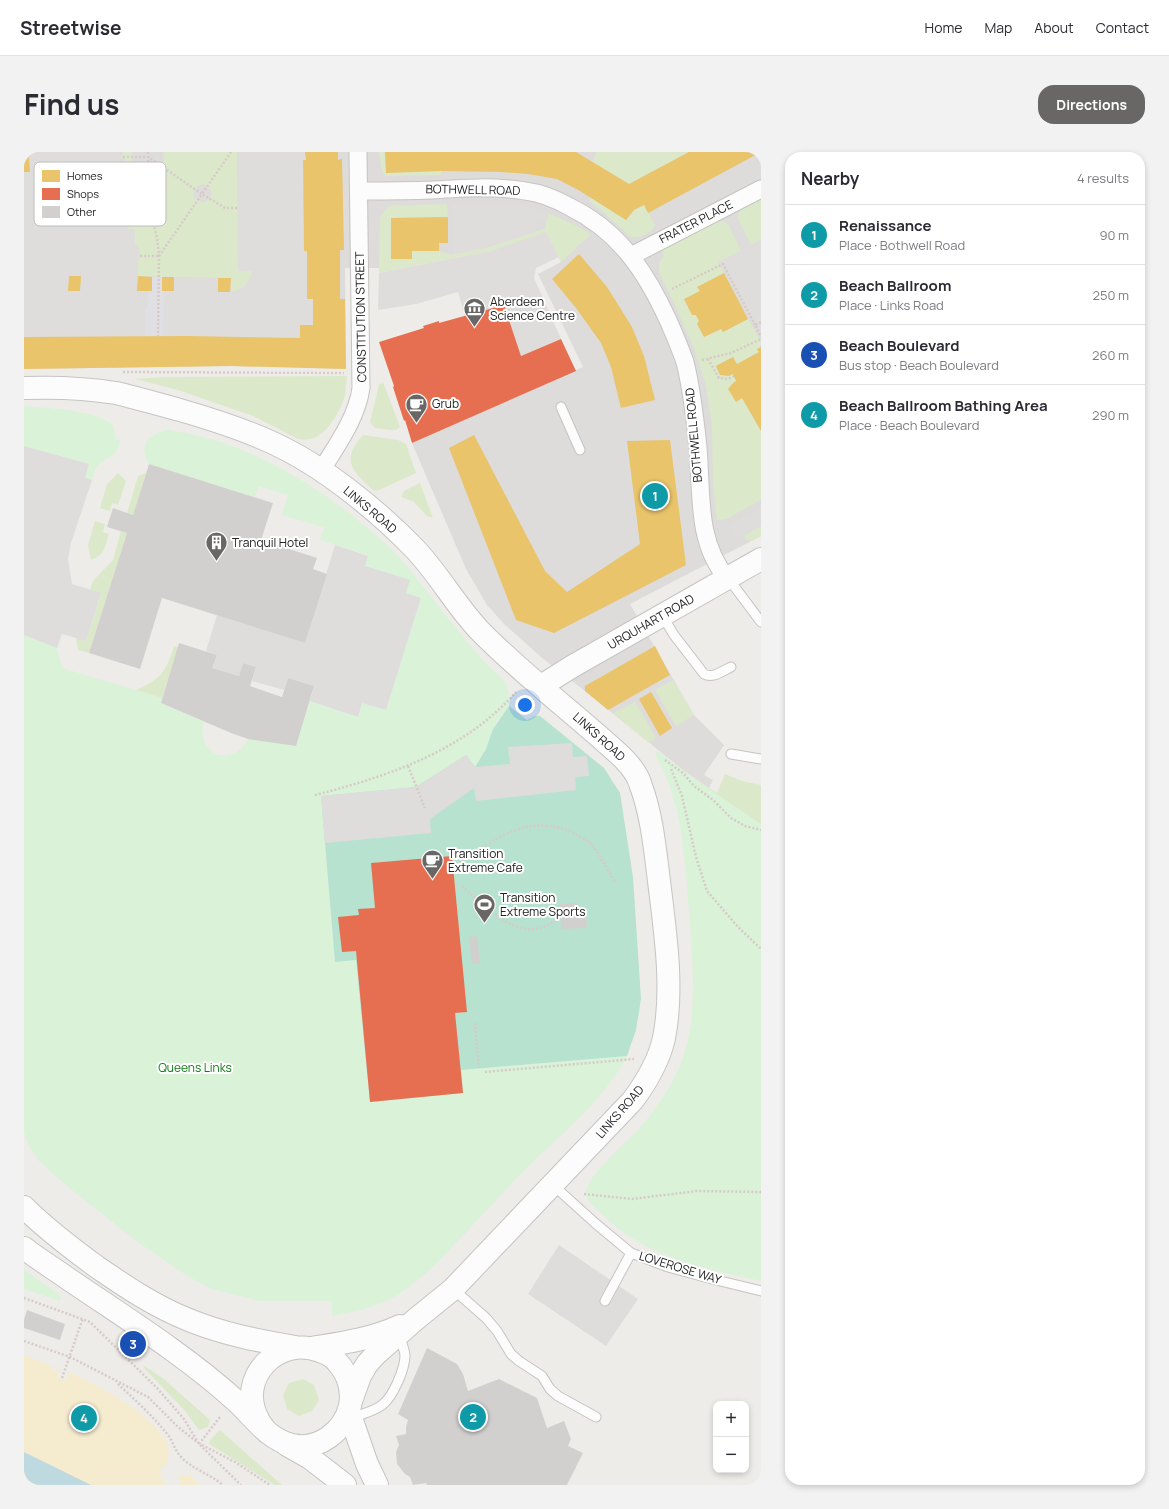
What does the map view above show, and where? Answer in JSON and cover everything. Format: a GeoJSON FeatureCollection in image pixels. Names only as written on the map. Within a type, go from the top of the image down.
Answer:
{"type":"FeatureCollection","features":[{"type":"Feature","properties":{"kind":"street","name":"CONSTITUTION STREET"},"geometry":{"type":"LineString","coordinates":[[321,471],[356,409],[361,393],[362,373],[358,152]]}},
{"type":"Feature","properties":{"kind":"street","name":"BOTHWELL ROAD"},"geometry":{"type":"LineString","coordinates":[[359,191],[475,188],[525,191],[562,202],[587,216],[618,240],[631,256],[657,297],[678,343],[684,361],[694,400],[699,488],[704,528],[712,555],[719,568],[728,578]]}},
{"type":"Feature","properties":{"kind":"street","name":"FRATER PLACE"},"geometry":{"type":"LineString","coordinates":[[631,256],[761,189]]}},
{"type":"Feature","properties":{"kind":"street","name":"LINKS ROAD"},"geometry":{"type":"LineString","coordinates":[[24,388],[94,390],[142,399],[243,430],[302,458],[373,510],[414,548],[432,568],[475,625],[535,681],[623,758],[634,770],[643,790],[656,851],[667,958],[668,1015],[664,1039],[658,1057],[646,1082],[633,1100],[453,1289],[416,1319],[367,1364],[360,1376],[348,1414]]}},
{"type":"Feature","properties":{"kind":"street","name":"URQUHART ROAD"},"geometry":{"type":"LineString","coordinates":[[535,681],[662,615],[761,559]]}},
{"type":"Feature","properties":{"kind":"street"},"geometry":{"type":"LineString","coordinates":[[24,1207],[44,1227],[68,1246],[148,1300],[189,1321],[252,1340],[304,1347],[326,1353],[337,1362],[346,1373],[350,1387],[348,1414],[367,1464],[377,1485]]}},
{"type":"Feature","properties":{"kind":"street"},"geometry":{"type":"LineString","coordinates":[[24,1248],[148,1333],[221,1387],[274,1436],[310,1458],[345,1485]]}},
{"type":"Feature","properties":{"kind":"street","name":"LINKS ROAD"},"geometry":{"type":"LineString","coordinates":[[304,1347],[356,1341],[383,1334],[416,1319]]}},
{"type":"Feature","properties":{"kind":"street"},"geometry":{"type":"LineString","coordinates":[[304,1347],[280,1352],[267,1360],[258,1373],[253,1388],[253,1404],[258,1419],[274,1436],[294,1445],[308,1445],[321,1442],[333,1434],[348,1414]]}},
{"type":"Feature","properties":{"kind":"lane"},"geometry":{"type":"LineString","coordinates":[[561,408],[580,450]]}},
{"type":"Feature","properties":{"kind":"lane"},"geometry":{"type":"LineString","coordinates":[[728,578],[736,587],[740,596],[761,622]]}},
{"type":"Feature","properties":{"kind":"lane"},"geometry":{"type":"LineString","coordinates":[[662,615],[674,635],[704,674],[714,676],[731,667]]}},
{"type":"Feature","properties":{"kind":"lane"},"geometry":{"type":"LineString","coordinates":[[731,754],[761,759]]}},
{"type":"Feature","properties":{"kind":"lane","name":"LOVEROSE WAY"},"geometry":{"type":"LineString","coordinates":[[552,1185],[631,1253],[668,1267],[761,1291]]}},
{"type":"Feature","properties":{"kind":"lane"},"geometry":{"type":"LineString","coordinates":[[605,1300],[631,1253]]}},
{"type":"Feature","properties":{"kind":"lane"},"geometry":{"type":"LineString","coordinates":[[453,1289],[486,1318],[497,1331],[512,1354],[519,1361],[542,1376],[550,1389],[558,1396],[596,1417]]}},
{"type":"Feature","properties":{"kind":"lane"},"geometry":{"type":"LineString","coordinates":[[348,1414],[381,1406],[385,1403],[394,1390],[405,1363],[405,1353],[399,1334]]}},
{"type":"Feature","properties":{"kind":"path"},"geometry":{"type":"LineString","coordinates":[[148,152],[148,162]]}},
{"type":"Feature","properties":{"kind":"path"},"geometry":{"type":"LineString","coordinates":[[159,256],[231,152]]}},
{"type":"Feature","properties":{"kind":"path"},"geometry":{"type":"LineString","coordinates":[[124,157],[148,157],[155,162]]}},
{"type":"Feature","properties":{"kind":"path"},"geometry":{"type":"LineString","coordinates":[[166,169],[225,208],[238,208]]}},
{"type":"Feature","properties":{"kind":"path"},"geometry":{"type":"LineString","coordinates":[[154,226],[159,256],[158,336]]}},
{"type":"Feature","properties":{"kind":"path"},"geometry":{"type":"LineString","coordinates":[[140,256],[159,256]]}},
{"type":"Feature","properties":{"kind":"path"},"geometry":{"type":"LineString","coordinates":[[657,297],[723,264],[761,338],[731,353],[708,359],[684,361]]}},
{"type":"Feature","properties":{"kind":"path"},"geometry":{"type":"LineString","coordinates":[[755,325],[761,322]]}},
{"type":"Feature","properties":{"kind":"path"},"geometry":{"type":"LineString","coordinates":[[708,359],[719,378],[728,379],[734,376]]}},
{"type":"Feature","properties":{"kind":"path"},"geometry":{"type":"LineString","coordinates":[[158,366],[158,372]]}},
{"type":"Feature","properties":{"kind":"path"},"geometry":{"type":"LineString","coordinates":[[118,372],[362,373]]}},
{"type":"Feature","properties":{"kind":"path"},"geometry":{"type":"LineString","coordinates":[[315,795],[367,781],[430,757],[451,745],[535,681]]}},
{"type":"Feature","properties":{"kind":"path"},"geometry":{"type":"LineString","coordinates":[[665,760],[683,773],[694,786],[713,800],[731,818],[745,826],[761,830]]}},
{"type":"Feature","properties":{"kind":"path"},"geometry":{"type":"LineString","coordinates":[[408,766],[425,808]]}},
{"type":"Feature","properties":{"kind":"path"},"geometry":{"type":"LineString","coordinates":[[671,769],[682,796],[696,857],[707,892],[738,927],[761,949]]}},
{"type":"Feature","properties":{"kind":"path"},"geometry":{"type":"LineString","coordinates":[[459,863],[488,844],[514,830],[543,825],[562,828],[590,843],[615,882]]}},
{"type":"Feature","properties":{"kind":"path"},"geometry":{"type":"LineString","coordinates":[[462,886],[497,916],[514,926],[534,929],[546,926],[557,919]]}},
{"type":"Feature","properties":{"kind":"path"},"geometry":{"type":"LineString","coordinates":[[475,1023],[479,1068]]}},
{"type":"Feature","properties":{"kind":"path"},"geometry":{"type":"LineString","coordinates":[[485,1072],[658,1057]]}},
{"type":"Feature","properties":{"kind":"path"},"geometry":{"type":"LineString","coordinates":[[596,1194],[632,1198],[697,1191],[761,1192]]}},
{"type":"Feature","properties":{"kind":"path"},"geometry":{"type":"LineString","coordinates":[[24,1298],[83,1318],[90,1322],[157,1388],[184,1419],[199,1444],[235,1462],[270,1485]]}},
{"type":"Feature","properties":{"kind":"path"},"geometry":{"type":"LineString","coordinates":[[62,1378],[83,1318]]}},
{"type":"Feature","properties":{"kind":"path"},"geometry":{"type":"LineString","coordinates":[[24,1341],[70,1356],[116,1382],[148,1397],[241,1485]]}},
{"type":"Feature","properties":{"kind":"path"},"geometry":{"type":"LineString","coordinates":[[116,1382],[158,1424],[169,1437],[181,1458],[190,1466],[212,1476],[223,1485]]}},
{"type":"Feature","properties":{"kind":"path"},"geometry":{"type":"LineString","coordinates":[[199,1444],[220,1417]]}},
{"type":"Feature","properties":{"kind":"shaded area"},"geometry":{"type":"Polygon","coordinates":[[[24,152],[761,152],[761,536],[630,604],[694,715],[724,745],[704,775],[713,780],[709,788],[683,770],[541,657],[504,624],[487,605],[466,569],[412,443],[583,367],[538,274],[561,262],[545,229],[489,247],[452,255],[379,268],[345,268],[346,369],[231,366],[24,369],[24,152]]]}},
{"type":"Feature","properties":{"kind":"shaded area"},"geometry":{"type":"Polygon","coordinates":[[[24,152],[123,152],[123,157],[126,162],[34,162],[34,226],[128,226],[128,229],[135,229],[135,244],[139,249],[140,256],[138,262],[137,290],[148,291],[148,307],[145,308],[145,336],[24,337],[24,152]]]}},
{"type":"Feature","properties":{"kind":"shaded area"},"geometry":{"type":"Polygon","coordinates":[[[237,152],[305,152],[306,160],[303,160],[304,250],[307,251],[307,299],[313,299],[313,325],[300,325],[300,338],[163,336],[164,291],[174,291],[174,277],[231,278],[231,292],[238,291],[250,280],[252,271],[238,271],[237,152]]]}},
{"type":"Feature","properties":{"kind":"shaded area"},"geometry":{"type":"Polygon","coordinates":[[[451,204],[514,204],[548,213],[546,223],[533,220],[536,232],[489,247],[452,255],[451,204]]]}},
{"type":"Feature","properties":{"kind":"shaded area"},"geometry":{"type":"Polygon","coordinates":[[[546,232],[559,257],[536,268],[534,278],[561,339],[521,356],[504,305],[465,316],[458,292],[416,304],[378,310],[379,273],[490,251],[546,232]]]}},
{"type":"Feature","properties":{"kind":"shaded area"},"geometry":{"type":"Polygon","coordinates":[[[761,240],[761,322],[755,325],[721,261],[761,240]]]}},
{"type":"Feature","properties":{"kind":"shaded area"},"geometry":{"type":"Polygon","coordinates":[[[152,277],[162,277],[162,291],[164,291],[163,336],[145,336],[145,307],[148,307],[148,291],[152,291],[152,277]]]}},
{"type":"Feature","properties":{"kind":"shaded area"},"geometry":{"type":"Polygon","coordinates":[[[24,446],[89,464],[85,478],[92,480],[71,543],[68,559],[72,584],[101,593],[86,641],[62,634],[57,648],[24,635],[24,446]]]}},
{"type":"Feature","properties":{"kind":"shaded area"},"geometry":{"type":"Polygon","coordinates":[[[761,508],[761,526],[738,539],[730,525],[761,508]]]}},
{"type":"Feature","properties":{"kind":"shaded area"},"geometry":{"type":"Polygon","coordinates":[[[335,545],[368,556],[365,566],[410,580],[406,593],[421,598],[386,710],[362,703],[358,717],[310,701],[314,686],[288,678],[284,690],[252,681],[256,667],[243,663],[239,676],[212,668],[217,655],[206,651],[217,615],[305,643],[335,545]]]}},
{"type":"Feature","properties":{"kind":"shaded area"},"geometry":{"type":"Polygon","coordinates":[[[572,743],[573,757],[587,756],[589,776],[575,777],[576,790],[476,801],[474,788],[430,819],[431,833],[325,843],[321,796],[416,787],[466,755],[475,767],[510,764],[508,747],[572,743]]]}},
{"type":"Feature","properties":{"kind":"shaded area"},"geometry":{"type":"Polygon","coordinates":[[[559,1245],[638,1299],[606,1346],[528,1294],[559,1245]]]}},
{"type":"Feature","properties":{"kind":"green space"},"geometry":{"type":"Polygon","coordinates":[[[123,152],[132,152],[132,162],[126,162],[123,157],[123,152]]]}},
{"type":"Feature","properties":{"kind":"green space"},"geometry":{"type":"Polygon","coordinates":[[[163,152],[237,152],[238,271],[252,271],[245,286],[239,290],[230,292],[230,278],[138,276],[138,262],[140,256],[139,249],[135,244],[135,229],[128,229],[128,226],[166,226],[166,162],[164,162],[163,152]],[[204,184],[198,185],[193,192],[194,198],[202,202],[207,201],[211,196],[210,189],[204,184]]]}},
{"type":"Feature","properties":{"kind":"green space"},"geometry":{"type":"Polygon","coordinates":[[[379,152],[385,152],[386,173],[441,171],[441,175],[387,176],[382,172],[379,152]]]}},
{"type":"Feature","properties":{"kind":"green space"},"geometry":{"type":"Polygon","coordinates":[[[596,152],[689,152],[629,184],[593,162],[596,152]]]}},
{"type":"Feature","properties":{"kind":"green space"},"geometry":{"type":"Polygon","coordinates":[[[761,197],[761,240],[751,245],[738,219],[740,211],[746,205],[761,197]]]}},
{"type":"Feature","properties":{"kind":"green space"},"geometry":{"type":"Polygon","coordinates":[[[591,198],[626,220],[634,210],[644,205],[655,225],[651,231],[645,235],[631,237],[589,201],[591,198]]]}},
{"type":"Feature","properties":{"kind":"green space"},"geometry":{"type":"Polygon","coordinates":[[[447,204],[448,217],[391,218],[391,259],[412,251],[439,251],[452,255],[489,247],[545,229],[548,213],[591,234],[561,262],[546,233],[490,251],[379,273],[380,217],[389,206],[447,204]]]}},
{"type":"Feature","properties":{"kind":"green space"},"geometry":{"type":"Polygon","coordinates":[[[716,221],[723,221],[728,224],[741,251],[718,262],[724,273],[697,288],[700,291],[684,300],[692,315],[696,315],[699,321],[697,324],[704,337],[721,329],[723,332],[748,319],[761,341],[759,352],[737,364],[733,357],[716,366],[720,375],[733,374],[736,381],[729,389],[736,402],[742,398],[761,431],[761,500],[726,519],[717,520],[713,485],[712,425],[706,386],[694,348],[659,272],[659,262],[664,256],[661,249],[716,221]]]}},
{"type":"Feature","properties":{"kind":"green space"},"geometry":{"type":"Polygon","coordinates":[[[347,376],[345,395],[339,411],[329,427],[322,433],[307,440],[298,439],[253,416],[178,390],[135,379],[163,377],[347,376]]]}},
{"type":"Feature","properties":{"kind":"green space"},"geometry":{"type":"Polygon","coordinates":[[[383,382],[400,427],[396,430],[375,428],[370,422],[379,385],[383,382]]]}},
{"type":"Feature","properties":{"kind":"green space"},"geometry":{"type":"Polygon","coordinates":[[[24,406],[70,410],[104,419],[113,427],[115,439],[121,440],[118,448],[114,454],[96,467],[92,480],[85,478],[89,464],[24,446],[24,406]]]}},
{"type":"Feature","properties":{"kind":"green space","name":"Queens Links"},"geometry":{"type":"Polygon","coordinates":[[[169,430],[218,441],[264,460],[308,484],[349,513],[373,532],[395,553],[470,645],[503,679],[507,687],[509,706],[496,723],[486,749],[474,768],[466,755],[416,787],[321,796],[335,962],[356,960],[370,1102],[463,1093],[461,1070],[627,1056],[617,1073],[593,1103],[523,1172],[439,1261],[414,1283],[392,1298],[368,1308],[332,1316],[332,1301],[260,1301],[212,1289],[189,1277],[135,1240],[67,1186],[39,1161],[28,1145],[24,1132],[24,635],[57,648],[62,668],[162,698],[161,703],[203,722],[203,738],[207,746],[212,751],[224,755],[238,751],[248,739],[296,746],[310,701],[358,717],[362,703],[386,710],[421,598],[406,593],[365,565],[368,555],[320,540],[324,527],[282,515],[288,495],[259,486],[255,497],[149,464],[144,451],[147,441],[156,433],[169,430]]]}},
{"type":"Feature","properties":{"kind":"green space"},"geometry":{"type":"Polygon","coordinates":[[[363,435],[398,440],[406,444],[416,473],[374,491],[360,478],[352,466],[352,452],[363,435]]]}},
{"type":"Feature","properties":{"kind":"green space"},"geometry":{"type":"Polygon","coordinates":[[[118,473],[126,481],[118,505],[112,503],[110,511],[100,508],[107,484],[118,473]]]}},
{"type":"Feature","properties":{"kind":"green space"},"geometry":{"type":"Polygon","coordinates":[[[146,473],[133,515],[127,513],[138,476],[146,473]]]}},
{"type":"Feature","properties":{"kind":"green space"},"geometry":{"type":"Polygon","coordinates":[[[420,483],[433,518],[427,516],[414,502],[401,497],[404,491],[420,483]]]}},
{"type":"Feature","properties":{"kind":"green space"},"geometry":{"type":"Polygon","coordinates":[[[95,521],[105,524],[103,532],[109,534],[102,553],[91,560],[88,545],[95,521]]]}},
{"type":"Feature","properties":{"kind":"green space"},"geometry":{"type":"Polygon","coordinates":[[[761,526],[761,536],[752,541],[746,539],[744,536],[761,526]]]}},
{"type":"Feature","properties":{"kind":"green space"},"geometry":{"type":"Polygon","coordinates":[[[121,531],[127,533],[89,653],[78,650],[76,638],[86,641],[101,594],[90,590],[93,581],[113,560],[121,531]]]}},
{"type":"Feature","properties":{"kind":"green space"},"geometry":{"type":"Polygon","coordinates":[[[174,646],[178,648],[162,698],[136,690],[151,682],[161,674],[168,662],[174,646]]]}},
{"type":"Feature","properties":{"kind":"green space"},"geometry":{"type":"Polygon","coordinates":[[[673,680],[694,715],[676,726],[655,690],[673,680]]]}},
{"type":"Feature","properties":{"kind":"green space"},"geometry":{"type":"Polygon","coordinates":[[[635,702],[656,738],[649,743],[613,713],[635,702]]]}},
{"type":"Feature","properties":{"kind":"green space","name":"Transition Extreme Sports"},"geometry":{"type":"Polygon","coordinates":[[[509,706],[527,720],[535,716],[540,716],[604,768],[620,793],[633,877],[641,999],[636,1030],[627,1056],[461,1070],[463,1093],[370,1102],[356,960],[335,962],[321,796],[416,787],[466,755],[475,767],[486,749],[493,729],[509,706]]]}},
{"type":"Feature","properties":{"kind":"green space"},"geometry":{"type":"Polygon","coordinates":[[[658,751],[693,778],[761,824],[761,1281],[695,1265],[653,1249],[633,1239],[615,1226],[592,1205],[586,1196],[587,1187],[599,1170],[639,1129],[664,1096],[675,1077],[681,1062],[690,1031],[693,995],[693,967],[684,850],[677,810],[671,790],[655,755],[658,751]]]}},
{"type":"Feature","properties":{"kind":"green space"},"geometry":{"type":"Polygon","coordinates":[[[725,774],[742,781],[761,785],[761,829],[693,778],[717,793],[725,774]]]}},
{"type":"Feature","properties":{"kind":"green space"},"geometry":{"type":"Polygon","coordinates":[[[24,1270],[57,1293],[61,1298],[60,1301],[24,1289],[24,1270]]]}},
{"type":"Feature","properties":{"kind":"green space"},"geometry":{"type":"Polygon","coordinates":[[[143,1365],[164,1379],[210,1420],[208,1427],[199,1430],[185,1411],[145,1369],[143,1365]]]}},
{"type":"Feature","properties":{"kind":"green space"},"geometry":{"type":"Polygon","coordinates":[[[303,1379],[314,1385],[319,1400],[312,1411],[299,1416],[287,1409],[283,1395],[289,1383],[303,1379]]]}},
{"type":"Feature","properties":{"kind":"green space"},"geometry":{"type":"Polygon","coordinates":[[[220,1430],[282,1485],[275,1485],[209,1444],[210,1440],[220,1430]]]}},
{"type":"Feature","properties":{"kind":"sand"},"geometry":{"type":"Polygon","coordinates":[[[24,1355],[52,1366],[52,1370],[56,1371],[58,1368],[60,1369],[57,1377],[66,1380],[69,1372],[94,1384],[123,1401],[149,1421],[160,1432],[168,1446],[169,1455],[165,1467],[161,1467],[160,1473],[164,1482],[168,1485],[24,1485],[24,1355]]]}},
{"type":"Feature","properties":{"kind":"sand"},"geometry":{"type":"Polygon","coordinates":[[[189,1474],[200,1485],[180,1485],[178,1477],[189,1474]]]}},
{"type":"Feature","properties":{"kind":"water"},"geometry":{"type":"Polygon","coordinates":[[[24,1452],[91,1485],[24,1485],[24,1452]]]}},
{"type":"Feature","properties":{"kind":"building: Homes"},"geometry":{"type":"Polygon","coordinates":[[[305,152],[338,152],[338,160],[342,159],[344,250],[340,250],[340,299],[345,299],[346,369],[231,366],[24,369],[24,337],[187,336],[300,338],[300,325],[313,325],[313,299],[307,299],[307,251],[304,251],[303,160],[306,160],[305,152]]]}},
{"type":"Feature","properties":{"kind":"building: Homes"},"geometry":{"type":"Polygon","coordinates":[[[385,152],[576,152],[629,184],[689,152],[761,152],[648,213],[644,205],[634,210],[626,220],[580,191],[557,179],[528,174],[501,172],[441,171],[386,173],[385,152]]]}},
{"type":"Feature","properties":{"kind":"building: Homes"},"geometry":{"type":"Polygon","coordinates":[[[24,157],[29,157],[30,172],[24,172],[24,157]]]}},
{"type":"Feature","properties":{"kind":"building: Homes"},"geometry":{"type":"Polygon","coordinates":[[[448,217],[448,243],[439,243],[439,251],[412,251],[412,259],[391,259],[391,218],[448,217]]]}},
{"type":"Feature","properties":{"kind":"building: Homes"},"geometry":{"type":"Polygon","coordinates":[[[579,254],[607,287],[632,327],[644,356],[655,400],[621,408],[611,367],[601,343],[576,308],[552,279],[579,254]]]}},
{"type":"Feature","properties":{"kind":"building: Homes"},"geometry":{"type":"Polygon","coordinates":[[[724,273],[748,319],[723,332],[721,329],[704,337],[697,324],[699,321],[696,315],[692,315],[684,299],[700,291],[697,287],[724,273]]]}},
{"type":"Feature","properties":{"kind":"building: Homes"},"geometry":{"type":"Polygon","coordinates":[[[69,276],[81,276],[80,291],[68,291],[69,276]]]}},
{"type":"Feature","properties":{"kind":"building: Homes"},"geometry":{"type":"Polygon","coordinates":[[[138,276],[152,277],[152,291],[137,291],[138,276]]]}},
{"type":"Feature","properties":{"kind":"building: Homes"},"geometry":{"type":"Polygon","coordinates":[[[162,277],[174,277],[174,291],[162,291],[162,277]]]}},
{"type":"Feature","properties":{"kind":"building: Homes"},"geometry":{"type":"Polygon","coordinates":[[[218,278],[231,278],[230,292],[218,292],[218,278]]]}},
{"type":"Feature","properties":{"kind":"building: Homes"},"geometry":{"type":"Polygon","coordinates":[[[761,347],[761,431],[742,398],[736,402],[728,389],[736,381],[733,374],[729,376],[720,375],[716,366],[733,357],[737,364],[759,352],[757,349],[761,347]]]}},
{"type":"Feature","properties":{"kind":"building: Homes"},"geometry":{"type":"Polygon","coordinates":[[[474,435],[545,571],[567,592],[640,544],[627,441],[670,440],[686,565],[554,633],[516,620],[449,448],[474,435]]]}},
{"type":"Feature","properties":{"kind":"building: Homes"},"geometry":{"type":"Polygon","coordinates":[[[655,646],[670,675],[608,710],[585,691],[585,686],[655,646]]]}},
{"type":"Feature","properties":{"kind":"building: Homes"},"geometry":{"type":"Polygon","coordinates":[[[651,692],[672,728],[660,736],[639,699],[651,692]]]}},
{"type":"Feature","properties":{"kind":"building: Shops"},"geometry":{"type":"Polygon","coordinates":[[[504,305],[521,356],[561,339],[576,371],[412,443],[379,342],[424,328],[423,326],[439,321],[439,323],[504,305]]]}},
{"type":"Feature","properties":{"kind":"building: Shops"},"geometry":{"type":"Polygon","coordinates":[[[452,856],[467,1012],[455,1013],[463,1093],[370,1102],[356,951],[342,952],[338,917],[359,915],[358,909],[375,908],[371,863],[452,856]]]}},
{"type":"Feature","properties":{"kind":"building: Other","name":"Tranquil Hotel"},"geometry":{"type":"Polygon","coordinates":[[[149,464],[273,503],[261,540],[317,558],[313,569],[327,574],[305,643],[162,598],[140,669],[89,653],[127,533],[107,527],[113,508],[133,515],[149,464]]]}},
{"type":"Feature","properties":{"kind":"building: Other"},"geometry":{"type":"Polygon","coordinates":[[[179,643],[217,655],[212,668],[239,676],[243,663],[256,667],[250,686],[282,697],[288,678],[314,686],[296,746],[248,739],[161,703],[179,643]]]}},
{"type":"Feature","properties":{"kind":"building: Other"},"geometry":{"type":"Polygon","coordinates":[[[577,903],[577,912],[586,912],[587,928],[561,929],[560,904],[577,903]]]}},
{"type":"Feature","properties":{"kind":"building: Other"},"geometry":{"type":"Polygon","coordinates":[[[477,936],[480,963],[472,964],[469,937],[477,936]]]}},
{"type":"Feature","properties":{"kind":"building: Other"},"geometry":{"type":"Polygon","coordinates":[[[27,1310],[65,1324],[60,1340],[24,1328],[24,1320],[27,1310]]]}},
{"type":"Feature","properties":{"kind":"building: Other"},"geometry":{"type":"Polygon","coordinates":[[[427,1348],[457,1364],[463,1374],[468,1391],[499,1379],[537,1398],[547,1428],[564,1421],[571,1439],[568,1446],[583,1453],[567,1485],[427,1485],[426,1483],[413,1485],[410,1477],[405,1474],[397,1464],[396,1452],[399,1445],[396,1436],[406,1434],[408,1420],[398,1414],[427,1348]]]}},
{"type":"Feature","properties":{"kind":"place","name":"Aberdeen Science Centre"},"geometry":{"type":"Point","coordinates":[474,328]}},
{"type":"Feature","properties":{"kind":"place","name":"Grub"},"geometry":{"type":"Point","coordinates":[416,424]}},
{"type":"Feature","properties":{"kind":"place","name":"Renaissance"},"geometry":{"type":"Point","coordinates":[655,496]}},
{"type":"Feature","properties":{"kind":"place","name":"Tranquil Hotel"},"geometry":{"type":"Point","coordinates":[217,562]}},
{"type":"Feature","properties":{"kind":"place","name":"Transition Extreme Cafe"},"geometry":{"type":"Point","coordinates":[432,880]}},
{"type":"Feature","properties":{"kind":"place","name":"Transition Extreme Sports"},"geometry":{"type":"Point","coordinates":[484,924]}},
{"type":"Feature","properties":{"kind":"place","name":"Beach Boulevard"},"geometry":{"type":"Point","coordinates":[133,1344]}},
{"type":"Feature","properties":{"kind":"place","name":"Beach Ballroom"},"geometry":{"type":"Point","coordinates":[473,1417]}},
{"type":"Feature","properties":{"kind":"place","name":"Beach Ballroom Bathing Area"},"geometry":{"type":"Point","coordinates":[84,1418]}}]}
